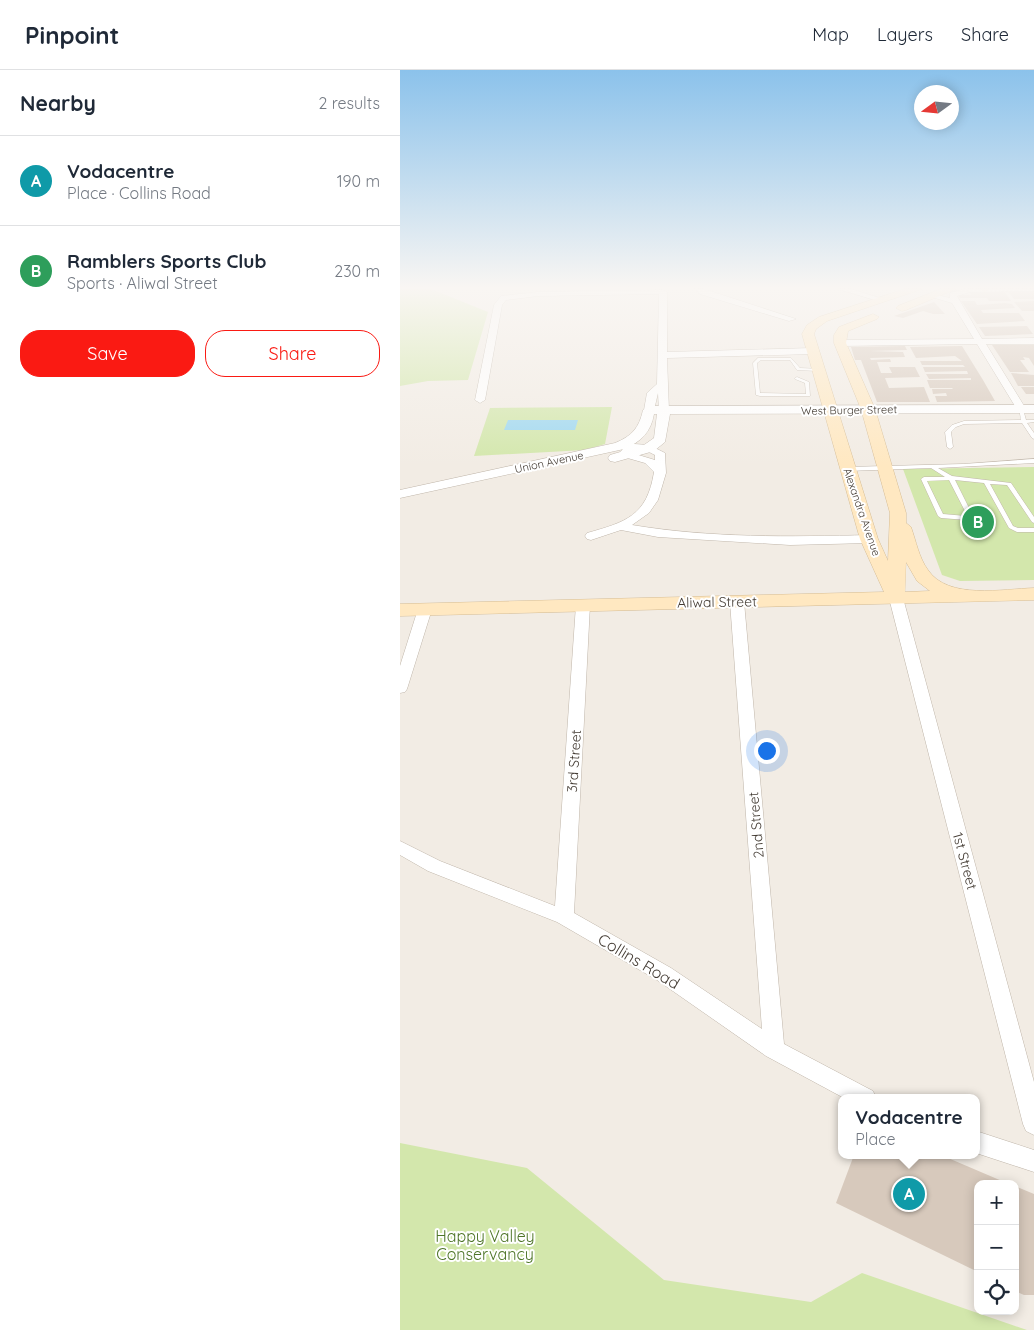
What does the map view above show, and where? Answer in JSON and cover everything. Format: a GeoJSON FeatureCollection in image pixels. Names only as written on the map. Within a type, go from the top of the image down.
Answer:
{"type":"FeatureCollection","features":[{"type":"Feature","properties":{"kind":"main road","name":"Alexandra Avenue"},"geometry":{"type":"LineString","coordinates":[[811,348],[870,540],[896,598]]}},
{"type":"Feature","properties":{"kind":"main road","name":"Alexandra Avenue"},"geometry":{"type":"LineString","coordinates":[[842,348],[868,409],[898,513],[896,598]]}},
{"type":"Feature","properties":{"kind":"main road"},"geometry":{"type":"LineString","coordinates":[[898,513],[921,576],[941,590],[972,597]]}},
{"type":"Feature","properties":{"kind":"main road","name":"Aliwal Street"},"geometry":{"type":"LineString","coordinates":[[400,610],[1034,596]]}},
{"type":"Feature","properties":{"kind":"street"},"geometry":{"type":"LineString","coordinates":[[480,400],[490,348]]}},
{"type":"Feature","properties":{"kind":"street"},"geometry":{"type":"LineString","coordinates":[[591,536],[623,527],[634,521],[653,502],[661,473],[660,453],[649,448],[660,440],[662,429],[664,411],[662,348]]}},
{"type":"Feature","properties":{"kind":"street"},"geometry":{"type":"LineString","coordinates":[[985,348],[1027,413]]}},
{"type":"Feature","properties":{"kind":"street"},"geometry":{"type":"LineString","coordinates":[[662,354],[812,351]]}},
{"type":"Feature","properties":{"kind":"street","name":"Union Avenue"},"geometry":{"type":"LineString","coordinates":[[624,451],[646,426],[652,393],[662,385]]}},
{"type":"Feature","properties":{"kind":"street","name":"West Burger Street"},"geometry":{"type":"LineString","coordinates":[[649,410],[868,409],[1027,413]]}},
{"type":"Feature","properties":{"kind":"street"},"geometry":{"type":"LineString","coordinates":[[662,429],[667,422],[680,416],[745,411]]}},
{"type":"Feature","properties":{"kind":"street","name":"Union Avenue"},"geometry":{"type":"LineString","coordinates":[[400,505],[437,492],[624,451],[649,448]]}},
{"type":"Feature","properties":{"kind":"street"},"geometry":{"type":"LineString","coordinates":[[624,451],[648,461],[661,473]]}},
{"type":"Feature","properties":{"kind":"street","name":"Union Avenue"},"geometry":{"type":"LineString","coordinates":[[400,494],[437,492]]}},
{"type":"Feature","properties":{"kind":"street"},"geometry":{"type":"LineString","coordinates":[[623,527],[658,533],[790,541],[870,540]]}},
{"type":"Feature","properties":{"kind":"street","name":"1st Street"},"geometry":{"type":"LineString","coordinates":[[896,598],[1034,1124]]}},
{"type":"Feature","properties":{"kind":"street","name":"2nd Street"},"geometry":{"type":"LineString","coordinates":[[737,602],[774,1049]]}},
{"type":"Feature","properties":{"kind":"street","name":"3rd Street"},"geometry":{"type":"LineString","coordinates":[[564,917],[583,605]]}},
{"type":"Feature","properties":{"kind":"street"},"geometry":{"type":"LineString","coordinates":[[400,689],[424,609]]}},
{"type":"Feature","properties":{"kind":"street","name":"Collins Road"},"geometry":{"type":"LineString","coordinates":[[400,847],[434,866],[564,917],[664,974],[774,1049],[858,1094]]}},
{"type":"Feature","properties":{"kind":"street"},"geometry":{"type":"LineString","coordinates":[[980,1143],[1034,1161]]}},
{"type":"Feature","properties":{"kind":"lane"},"geometry":{"type":"LineString","coordinates":[[797,378],[807,382],[808,395],[760,395],[758,394],[755,363],[760,359],[791,360],[799,369],[818,370]]}},
{"type":"Feature","properties":{"kind":"lane"},"geometry":{"type":"LineString","coordinates":[[1027,413],[1034,421]]}},
{"type":"Feature","properties":{"kind":"lane"},"geometry":{"type":"LineString","coordinates":[[1027,413],[1034,437]]}},
{"type":"Feature","properties":{"kind":"lane"},"geometry":{"type":"LineString","coordinates":[[950,448],[948,432],[954,426],[1027,413]]}},
{"type":"Feature","properties":{"kind":"lane"},"geometry":{"type":"LineString","coordinates":[[848,469],[932,467],[1034,461]]}},
{"type":"Feature","properties":{"kind":"lane"},"geometry":{"type":"LineString","coordinates":[[932,467],[951,478],[969,517],[941,516],[924,480],[927,478],[951,478],[1010,484],[1034,522]]}},
{"type":"Feature","properties":{"kind":"lane"},"geometry":{"type":"LineString","coordinates":[[986,481],[1011,527],[1017,530],[1034,530]]}},
{"type":"Feature","properties":{"kind":"green space"},"geometry":{"type":"Polygon","coordinates":[[[400,348],[477,348],[468,380],[428,381],[400,386],[400,348]]]}},
{"type":"Feature","properties":{"kind":"green space"},"geometry":{"type":"Polygon","coordinates":[[[612,407],[605,444],[585,450],[474,456],[490,408],[612,407]]]}},
{"type":"Feature","properties":{"kind":"green space"},"geometry":{"type":"Polygon","coordinates":[[[1034,467],[1034,580],[960,581],[942,575],[903,469],[1034,467]]]}},
{"type":"Feature","properties":{"kind":"green space","name":"Happy Valley Conservancy"},"geometry":{"type":"Polygon","coordinates":[[[400,1143],[527,1168],[664,1280],[811,1302],[862,1273],[974,1312],[974,1315],[984,1315],[1027,1330],[400,1330],[400,1143]]]}},
{"type":"Feature","properties":{"kind":"water"},"geometry":{"type":"Polygon","coordinates":[[[508,420],[578,420],[575,430],[504,430],[508,420]]]}},
{"type":"Feature","properties":{"kind":"building"},"geometry":{"type":"Polygon","coordinates":[[[851,348],[906,348],[907,350],[870,351],[903,352],[905,357],[870,358],[871,360],[890,359],[891,362],[877,362],[881,373],[892,373],[889,367],[915,367],[920,377],[885,378],[889,388],[924,387],[930,402],[877,402],[861,360],[855,360],[851,348]]]}},
{"type":"Feature","properties":{"kind":"building"},"geometry":{"type":"Polygon","coordinates":[[[910,348],[963,348],[995,401],[937,402],[935,396],[947,396],[946,393],[933,394],[932,389],[953,389],[930,388],[927,380],[971,380],[971,378],[929,379],[926,374],[968,374],[967,371],[925,372],[923,367],[965,367],[963,365],[922,365],[920,361],[962,361],[955,356],[916,358],[910,348]]]}},
{"type":"Feature","properties":{"kind":"building"},"geometry":{"type":"Polygon","coordinates":[[[994,348],[1034,348],[1034,366],[1029,358],[1023,357],[1025,360],[1020,360],[1029,372],[1010,372],[994,348]]]}},
{"type":"Feature","properties":{"kind":"building"},"geometry":{"type":"Polygon","coordinates":[[[1011,373],[1034,375],[1034,386],[1018,386],[1011,373]]]}},
{"type":"Feature","properties":{"kind":"building"},"geometry":{"type":"Polygon","coordinates":[[[1021,387],[1034,387],[1034,394],[1026,394],[1021,387]]]}},
{"type":"Feature","properties":{"kind":"building"},"geometry":{"type":"Polygon","coordinates":[[[852,1159],[950,1159],[1000,1180],[974,1180],[974,1270],[836,1203],[852,1159]]]}},
{"type":"Feature","properties":{"kind":"building"},"geometry":{"type":"Polygon","coordinates":[[[1019,1188],[1034,1194],[1034,1295],[1019,1293],[1019,1188]]]}},
{"type":"Feature","properties":{"kind":"place","name":"Ramblers Sports Club"},"geometry":{"type":"Point","coordinates":[978,522]}},
{"type":"Feature","properties":{"kind":"place","name":"Vodacentre"},"geometry":{"type":"Point","coordinates":[909,1194]}}]}
